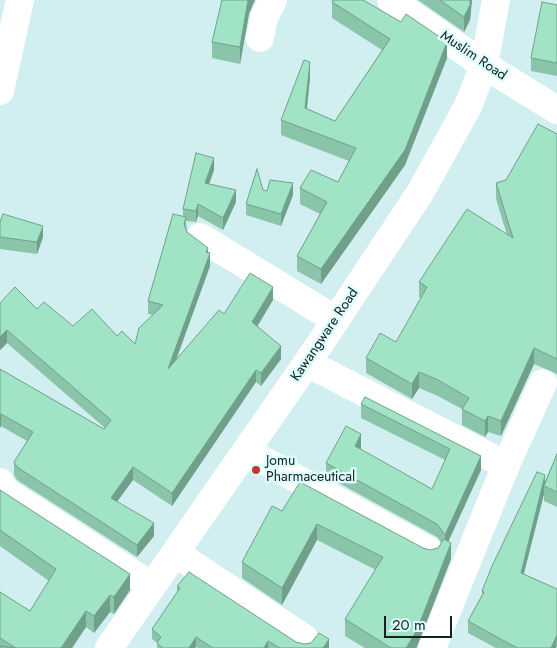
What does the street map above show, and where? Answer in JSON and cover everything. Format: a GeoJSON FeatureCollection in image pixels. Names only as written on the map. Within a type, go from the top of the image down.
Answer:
{"type":"FeatureCollection","features":[{"type":"Feature","properties":{"kind":"street"},"geometry":{"type":"LineString","coordinates":[[0,91],[20,0]]}},
{"type":"Feature","properties":{"kind":"street"},"geometry":{"type":"LineString","coordinates":[[260,38],[264,17],[273,0]]}},
{"type":"Feature","properties":{"kind":"street","name":"Muslim Road"},"geometry":{"type":"LineString","coordinates":[[391,0],[484,65],[557,110]]}},
{"type":"Feature","properties":{"kind":"street","name":"Kawangware Road"},"geometry":{"type":"LineString","coordinates":[[109,648],[308,363],[420,194],[468,106],[484,65],[496,0]]}},
{"type":"Feature","properties":{"kind":"street"},"geometry":{"type":"LineString","coordinates":[[200,237],[336,320]]}},
{"type":"Feature","properties":{"kind":"street"},"geometry":{"type":"LineString","coordinates":[[308,363],[506,465]]}},
{"type":"Feature","properties":{"kind":"street"},"geometry":{"type":"LineString","coordinates":[[432,648],[506,465],[543,383]]}},
{"type":"Feature","properties":{"kind":"street"},"geometry":{"type":"LineString","coordinates":[[246,451],[430,551]]}},
{"type":"Feature","properties":{"kind":"street"},"geometry":{"type":"LineString","coordinates":[[0,482],[5,491],[152,586]]}},
{"type":"Feature","properties":{"kind":"street"},"geometry":{"type":"LineString","coordinates":[[175,553],[304,638]]}},
{"type":"Feature","properties":{"kind":"building"},"geometry":{"type":"Polygon","coordinates":[[[222,0],[248,0],[240,47],[212,42],[222,0]]]}},
{"type":"Feature","properties":{"kind":"building"},"geometry":{"type":"Polygon","coordinates":[[[333,0],[363,0],[401,22],[406,14],[447,42],[405,150],[321,269],[297,256],[327,202],[300,188],[311,170],[338,182],[356,148],[281,120],[304,60],[310,62],[305,108],[335,121],[390,39],[332,2],[333,0]]]}},
{"type":"Feature","properties":{"kind":"building"},"geometry":{"type":"Polygon","coordinates":[[[440,0],[470,0],[470,5],[464,17],[440,0]]]}},
{"type":"Feature","properties":{"kind":"building"},"geometry":{"type":"Polygon","coordinates":[[[542,2],[557,5],[557,63],[531,58],[542,2]]]}},
{"type":"Feature","properties":{"kind":"building"},"geometry":{"type":"Polygon","coordinates":[[[538,124],[557,134],[557,359],[534,348],[501,421],[488,416],[485,421],[462,409],[469,398],[438,380],[419,372],[412,384],[366,358],[380,333],[396,342],[427,287],[419,282],[467,209],[513,238],[496,183],[506,180],[538,124]]]}},
{"type":"Feature","properties":{"kind":"building"},"geometry":{"type":"Polygon","coordinates":[[[196,153],[214,158],[205,183],[236,190],[223,218],[198,204],[196,211],[183,209],[196,153]]]}},
{"type":"Feature","properties":{"kind":"building"},"geometry":{"type":"Polygon","coordinates":[[[257,169],[263,190],[267,191],[270,180],[293,183],[281,214],[246,204],[257,169]]]}},
{"type":"Feature","properties":{"kind":"building"},"geometry":{"type":"Polygon","coordinates":[[[3,214],[43,226],[37,242],[0,237],[0,222],[3,214]]]}},
{"type":"Feature","properties":{"kind":"building"},"geometry":{"type":"Polygon","coordinates":[[[173,214],[186,217],[184,224],[187,232],[208,248],[206,252],[210,253],[168,369],[219,310],[224,314],[250,273],[273,287],[252,322],[281,346],[261,373],[256,370],[172,493],[133,467],[111,498],[154,523],[137,545],[17,467],[14,462],[33,432],[0,415],[0,369],[104,429],[111,420],[7,330],[0,337],[0,303],[15,287],[37,309],[44,302],[73,326],[92,309],[117,336],[122,331],[135,344],[139,328],[163,305],[148,301],[173,214]]]}},
{"type":"Feature","properties":{"kind":"building"},"geometry":{"type":"Polygon","coordinates":[[[365,397],[481,456],[445,535],[437,524],[326,463],[346,426],[361,434],[355,446],[432,489],[450,449],[361,404],[365,397]]]}},
{"type":"Feature","properties":{"kind":"building"},"geometry":{"type":"Polygon","coordinates":[[[557,454],[557,492],[544,486],[557,454]]]}},
{"type":"Feature","properties":{"kind":"building"},"geometry":{"type":"Polygon","coordinates":[[[537,472],[545,475],[521,573],[557,589],[557,635],[551,648],[517,648],[468,621],[484,592],[482,591],[492,566],[537,472]]]}},
{"type":"Feature","properties":{"kind":"building"},"geometry":{"type":"Polygon","coordinates":[[[300,482],[423,548],[430,550],[438,548],[444,539],[451,543],[417,630],[406,648],[391,648],[345,619],[383,557],[317,524],[282,588],[242,562],[272,506],[282,511],[300,482]]]}},
{"type":"Feature","properties":{"kind":"building"},"geometry":{"type":"Polygon","coordinates":[[[0,490],[130,574],[114,597],[110,595],[94,616],[86,611],[61,648],[16,648],[0,638],[0,592],[30,611],[56,569],[0,530],[0,490]]]}},
{"type":"Feature","properties":{"kind":"building"},"geometry":{"type":"Polygon","coordinates":[[[189,572],[296,642],[311,643],[319,633],[329,639],[323,648],[280,648],[268,641],[264,648],[213,648],[196,637],[189,648],[163,648],[157,643],[161,637],[152,629],[180,588],[177,586],[189,572]]]}},
{"type":"Feature","properties":{"kind":"place","name":"Jomu Pharmaceutical"},"geometry":{"type":"Point","coordinates":[256,470]}}]}
